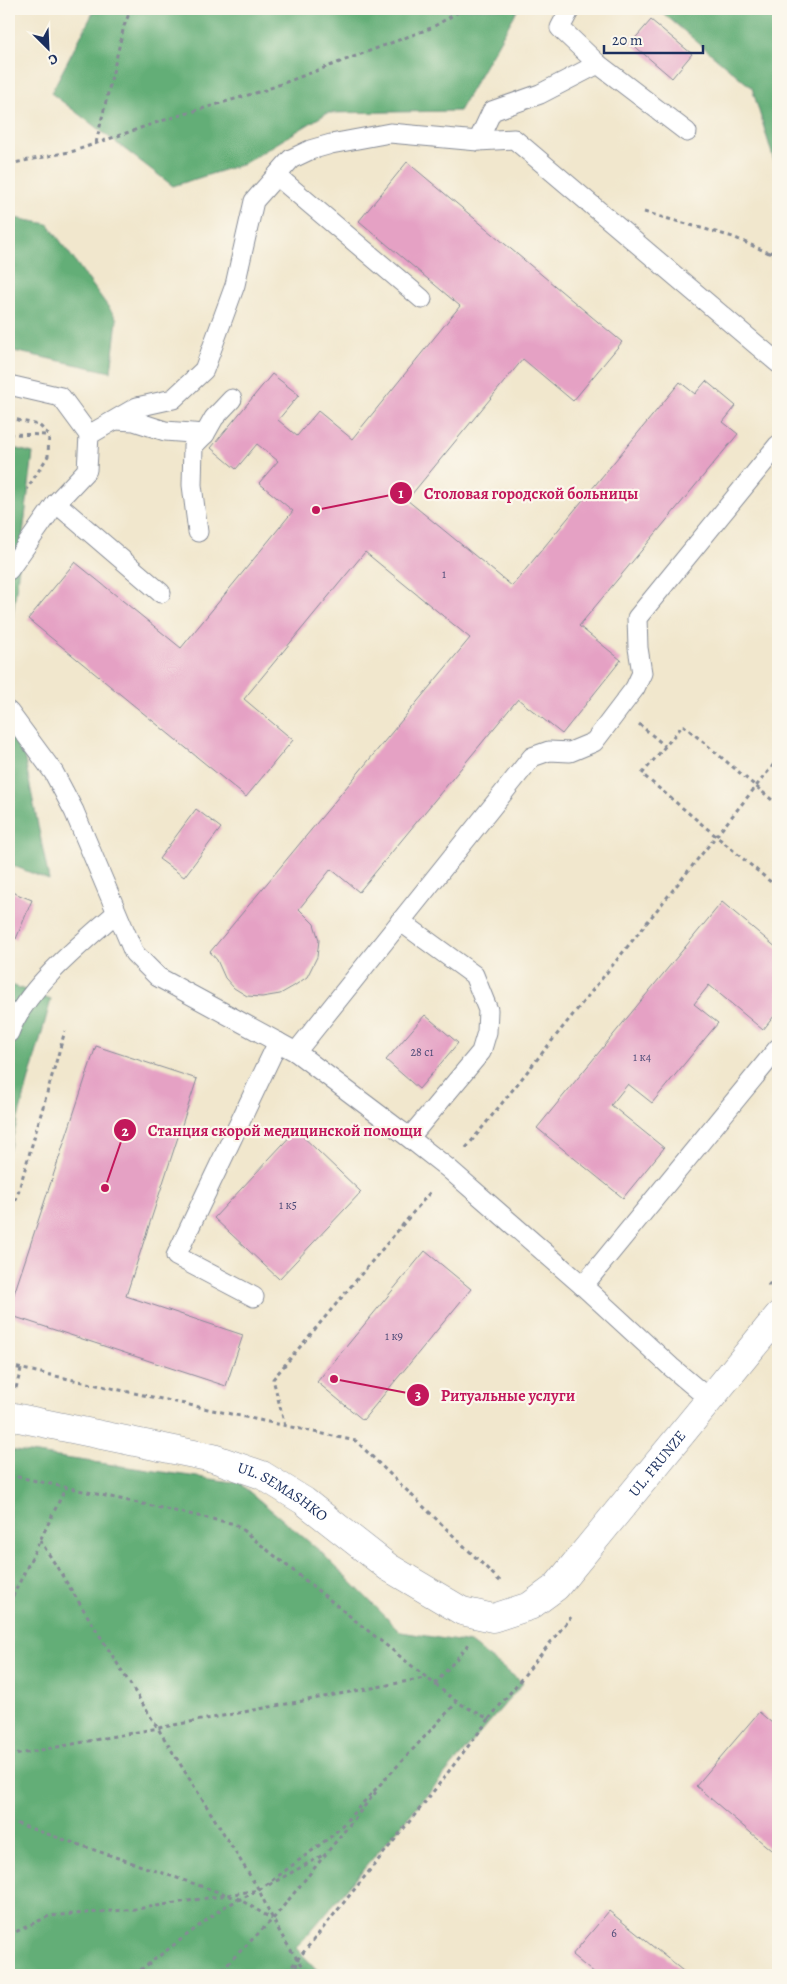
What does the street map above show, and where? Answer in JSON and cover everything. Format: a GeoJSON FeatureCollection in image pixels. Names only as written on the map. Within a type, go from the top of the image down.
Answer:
{"type":"FeatureCollection","features":[{"type":"Feature","properties":{"kind":"street","name":"UL. FRUNZE"},"geometry":{"type":"LineString","coordinates":[[530,1606],[556,1587],[778,1316]]}},
{"type":"Feature","properties":{"kind":"street","name":"UL. SEMASHKO"},"geometry":{"type":"LineString","coordinates":[[9,1416],[213,1458],[262,1475],[304,1501],[388,1567],[462,1611],[493,1618],[530,1606]]}},
{"type":"Feature","properties":{"kind":"lane"},"geometry":{"type":"LineString","coordinates":[[570,9],[560,28],[598,64],[687,132]]}},
{"type":"Feature","properties":{"kind":"lane"},"geometry":{"type":"LineString","coordinates":[[478,141],[492,111],[540,94],[598,64]]}},
{"type":"Feature","properties":{"kind":"lane"},"geometry":{"type":"LineString","coordinates":[[89,435],[137,407],[173,399],[204,370],[235,285],[254,201],[291,158],[310,150],[390,132],[478,141],[514,140],[606,217],[769,345],[778,363]]}},
{"type":"Feature","properties":{"kind":"lane"},"geometry":{"type":"LineString","coordinates":[[277,176],[422,298]]}},
{"type":"Feature","properties":{"kind":"lane"},"geometry":{"type":"LineString","coordinates":[[9,386],[61,396],[89,435],[87,470],[56,503],[9,570]]}},
{"type":"Feature","properties":{"kind":"lane"},"geometry":{"type":"LineString","coordinates":[[198,532],[192,485],[193,446],[206,434],[214,418],[232,398]]}},
{"type":"Feature","properties":{"kind":"lane"},"geometry":{"type":"LineString","coordinates":[[116,420],[134,422],[164,431],[206,434]]}},
{"type":"Feature","properties":{"kind":"lane"},"geometry":{"type":"LineString","coordinates":[[296,1052],[532,757],[549,751],[570,752],[594,742],[635,688],[642,673],[638,648],[637,618],[778,445]]}},
{"type":"Feature","properties":{"kind":"lane"},"geometry":{"type":"LineString","coordinates":[[56,503],[162,593]]}},
{"type":"Feature","properties":{"kind":"lane"},"geometry":{"type":"LineString","coordinates":[[9,712],[54,772],[74,811],[134,954],[158,977],[296,1052],[410,1138],[481,1052],[488,1032],[488,1010],[474,975],[400,921]]}},
{"type":"Feature","properties":{"kind":"lane"},"geometry":{"type":"LineString","coordinates":[[9,1033],[14,1019],[54,968],[116,913]]}},
{"type":"Feature","properties":{"kind":"lane"},"geometry":{"type":"LineString","coordinates":[[254,1298],[176,1256],[278,1042]]}},
{"type":"Feature","properties":{"kind":"lane"},"geometry":{"type":"LineString","coordinates":[[583,1286],[778,1048]]}},
{"type":"Feature","properties":{"kind":"lane"},"geometry":{"type":"LineString","coordinates":[[394,1126],[449,1169],[583,1286],[671,1368],[710,1399]]}},
{"type":"Feature","properties":{"kind":"path"},"geometry":{"type":"LineString","coordinates":[[96,143],[124,26],[131,9]]}},
{"type":"Feature","properties":{"kind":"path"},"geometry":{"type":"LineString","coordinates":[[9,164],[74,151],[265,90],[369,53],[431,28],[464,9]]}},
{"type":"Feature","properties":{"kind":"path"},"geometry":{"type":"LineString","coordinates":[[606,217],[644,212],[734,236],[778,257]]}},
{"type":"Feature","properties":{"kind":"path"},"geometry":{"type":"LineString","coordinates":[[769,254],[778,246]]}},
{"type":"Feature","properties":{"kind":"path"},"geometry":{"type":"LineString","coordinates":[[9,418],[39,425],[49,435],[48,456],[27,489]]}},
{"type":"Feature","properties":{"kind":"path"},"geometry":{"type":"LineString","coordinates":[[9,434],[49,435]]}},
{"type":"Feature","properties":{"kind":"path"},"geometry":{"type":"LineString","coordinates":[[620,708],[665,746]]}},
{"type":"Feature","properties":{"kind":"path"},"geometry":{"type":"LineString","coordinates":[[778,804],[683,725],[642,774],[778,888]]}},
{"type":"Feature","properties":{"kind":"path"},"geometry":{"type":"LineString","coordinates":[[285,1426],[273,1379],[449,1169],[778,759]]}},
{"type":"Feature","properties":{"kind":"path"},"geometry":{"type":"LineString","coordinates":[[9,1224],[66,1031]]}},
{"type":"Feature","properties":{"kind":"path"},"geometry":{"type":"LineString","coordinates":[[9,1475],[235,1524],[457,1702],[489,1719],[426,1802],[285,1975]]}},
{"type":"Feature","properties":{"kind":"path"},"geometry":{"type":"LineString","coordinates":[[9,1604],[66,1487]]}},
{"type":"Feature","properties":{"kind":"path"},"geometry":{"type":"LineString","coordinates":[[40,1540],[259,1890],[273,1919],[297,1960],[312,1975]]}},
{"type":"Feature","properties":{"kind":"path"},"geometry":{"type":"LineString","coordinates":[[9,1756],[426,1678]]}},
{"type":"Feature","properties":{"kind":"path"},"geometry":{"type":"LineString","coordinates":[[9,1935],[50,1916],[137,1909],[259,1890],[332,1835],[457,1702]]}},
{"type":"Feature","properties":{"kind":"path"},"geometry":{"type":"LineString","coordinates":[[216,1975],[273,1919],[394,1770]]}},
{"type":"Feature","properties":{"kind":"path"},"geometry":{"type":"LineString","coordinates":[[9,1821],[239,1899],[273,1919]]}},
{"type":"Feature","properties":{"kind":"path"},"geometry":{"type":"LineString","coordinates":[[134,1975],[224,1906],[259,1890],[325,1854]]}},
{"type":"Feature","properties":{"kind":"path"},"geometry":{"type":"LineString","coordinates":[[295,1975],[297,1960]]}},
{"type":"Feature","properties":{"kind":"green space"},"geometry":{"type":"Polygon","coordinates":[[[95,9],[518,9],[459,111],[327,113],[243,164],[173,186],[51,93],[95,9]]]}},
{"type":"Feature","properties":{"kind":"green space"},"geometry":{"type":"Polygon","coordinates":[[[658,9],[778,9],[778,169],[752,88],[658,9]]]}},
{"type":"Feature","properties":{"kind":"green space"},"geometry":{"type":"Polygon","coordinates":[[[9,217],[48,224],[117,319],[111,372],[9,350],[9,217]]]}},
{"type":"Feature","properties":{"kind":"green space"},"geometry":{"type":"Polygon","coordinates":[[[9,447],[33,453],[9,647],[9,447]]]}},
{"type":"Feature","properties":{"kind":"green space"},"geometry":{"type":"Polygon","coordinates":[[[9,681],[49,880],[9,864],[9,681]]]}},
{"type":"Feature","properties":{"kind":"green space"},"geometry":{"type":"Polygon","coordinates":[[[9,984],[51,1000],[9,1151],[9,984]]]}},
{"type":"Feature","properties":{"kind":"green space"},"geometry":{"type":"Polygon","coordinates":[[[9,1450],[239,1483],[321,1552],[401,1632],[470,1643],[523,1683],[296,1948],[322,1975],[9,1975],[9,1450]]]}},
{"type":"Feature","properties":{"kind":"building"},"geometry":{"type":"Polygon","coordinates":[[[651,20],[692,54],[672,78],[631,43],[651,20]]]}},
{"type":"Feature","properties":{"kind":"building"},"geometry":{"type":"Polygon","coordinates":[[[407,162],[622,342],[573,401],[523,359],[407,500],[512,586],[680,382],[695,394],[706,381],[736,406],[723,422],[738,434],[579,626],[621,660],[562,734],[518,699],[359,892],[331,869],[299,909],[314,924],[319,940],[317,957],[307,977],[280,994],[262,997],[247,996],[234,988],[225,978],[217,960],[210,952],[470,638],[365,552],[244,699],[293,740],[246,797],[28,619],[75,562],[181,648],[293,511],[259,483],[278,461],[257,444],[236,469],[211,448],[272,374],[299,395],[278,420],[297,436],[318,411],[352,439],[460,306],[359,221],[407,162]]]}},
{"type":"Feature","properties":{"kind":"building"},"geometry":{"type":"Polygon","coordinates":[[[196,809],[221,828],[184,877],[159,859],[196,809]]]}},
{"type":"Feature","properties":{"kind":"building"},"geometry":{"type":"Polygon","coordinates":[[[9,891],[32,900],[16,939],[9,936],[9,891]]]}},
{"type":"Feature","properties":{"kind":"building"},"geometry":{"type":"Polygon","coordinates":[[[722,902],[778,949],[778,1011],[763,1030],[709,985],[694,1004],[718,1023],[652,1103],[628,1084],[611,1105],[664,1148],[623,1198],[537,1128],[722,902]]]}},
{"type":"Feature","properties":{"kind":"building"},"geometry":{"type":"Polygon","coordinates":[[[425,1015],[458,1043],[419,1089],[386,1060],[425,1015]]]}},
{"type":"Feature","properties":{"kind":"building"},"geometry":{"type":"Polygon","coordinates":[[[96,1046],[197,1079],[126,1296],[243,1335],[226,1386],[9,1315],[9,1309],[96,1046]]]}},
{"type":"Feature","properties":{"kind":"building"},"geometry":{"type":"Polygon","coordinates":[[[296,1130],[361,1192],[279,1279],[214,1218],[296,1130]]]}},
{"type":"Feature","properties":{"kind":"building"},"geometry":{"type":"Polygon","coordinates":[[[425,1251],[471,1289],[363,1420],[317,1382],[425,1251]]]}},
{"type":"Feature","properties":{"kind":"building"},"geometry":{"type":"Polygon","coordinates":[[[759,1712],[778,1728],[778,1856],[696,1786],[759,1712]]]}},
{"type":"Feature","properties":{"kind":"building"},"geometry":{"type":"Polygon","coordinates":[[[609,1911],[688,1975],[596,1975],[572,1955],[609,1911]]]}},
{"type":"Feature","properties":{"kind":"place","name":"Столовая городской больницы"},"geometry":{"type":"Point","coordinates":[316,510]}},
{"type":"Feature","properties":{"kind":"place","name":"Станция скорой медицинской помощи"},"geometry":{"type":"Point","coordinates":[105,1188]}},
{"type":"Feature","properties":{"kind":"place","name":"Ритуальные услуги"},"geometry":{"type":"Point","coordinates":[334,1379]}}]}
